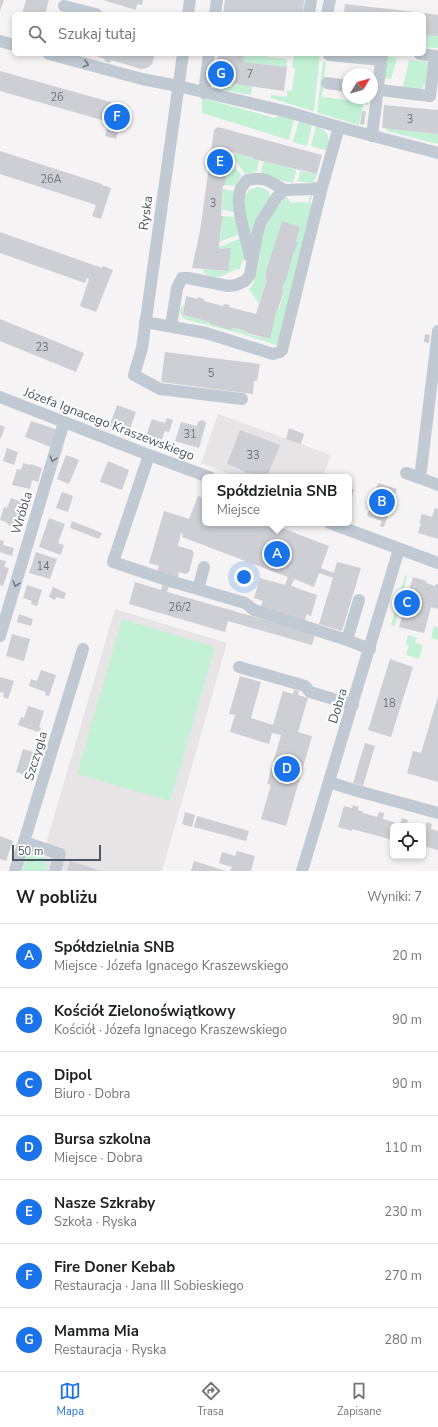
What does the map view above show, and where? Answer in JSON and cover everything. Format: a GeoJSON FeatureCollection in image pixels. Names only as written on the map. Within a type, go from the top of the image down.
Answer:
{"type":"FeatureCollection","features":[{"type":"Feature","properties":{"kind":"street"},"geometry":{"type":"LineString","coordinates":[[188,12],[190,0]]}},
{"type":"Feature","properties":{"kind":"street"},"geometry":{"type":"LineString","coordinates":[[215,12],[217,0]]}},
{"type":"Feature","properties":{"kind":"street"},"geometry":{"type":"LineString","coordinates":[[309,12],[312,0]]}},
{"type":"Feature","properties":{"kind":"street"},"geometry":{"type":"LineString","coordinates":[[327,12],[330,0]]}},
{"type":"Feature","properties":{"kind":"street"},"geometry":{"type":"LineString","coordinates":[[64,6],[88,12]]}},
{"type":"Feature","properties":{"kind":"street"},"geometry":{"type":"LineString","coordinates":[[0,41],[12,44]]}},
{"type":"Feature","properties":{"kind":"street"},"geometry":{"type":"LineString","coordinates":[[378,89],[430,96],[435,56],[426,55]]}},
{"type":"Feature","properties":{"kind":"street"},"geometry":{"type":"LineString","coordinates":[[56,56],[142,80],[178,86],[288,112],[438,154]]}},
{"type":"Feature","properties":{"kind":"street","name":"Ryska"},"geometry":{"type":"LineString","coordinates":[[183,56],[142,348],[134,375],[160,389],[242,399]]}},
{"type":"Feature","properties":{"kind":"street"},"geometry":{"type":"LineString","coordinates":[[204,93],[209,56]]}},
{"type":"Feature","properties":{"kind":"street"},"geometry":{"type":"LineString","coordinates":[[356,56],[382,57],[378,75]]}},
{"type":"Feature","properties":{"kind":"street"},"geometry":{"type":"LineString","coordinates":[[327,83],[342,85]]}},
{"type":"Feature","properties":{"kind":"street"},"geometry":{"type":"LineString","coordinates":[[372,136],[374,104]]}},
{"type":"Feature","properties":{"kind":"street"},"geometry":{"type":"LineString","coordinates":[[145,322],[206,333],[273,354],[282,350],[322,187],[339,127]]}},
{"type":"Feature","properties":{"kind":"street"},"geometry":{"type":"LineString","coordinates":[[252,264],[240,216],[239,203],[240,191],[247,180],[259,177],[271,181],[284,190],[312,189],[322,187]]}},
{"type":"Feature","properties":{"kind":"street"},"geometry":{"type":"LineString","coordinates":[[171,326],[177,288],[182,278],[228,286],[236,285],[245,281],[250,275],[257,235],[261,222],[277,197],[284,190]]}},
{"type":"Feature","properties":{"kind":"street"},"geometry":{"type":"LineString","coordinates":[[420,478],[438,331]]}},
{"type":"Feature","properties":{"kind":"street","name":"Józefa Ignacego Kraszewskiego"},"geometry":{"type":"LineString","coordinates":[[0,397],[202,474]]}},
{"type":"Feature","properties":{"kind":"street","name":"Wróbla"},"geometry":{"type":"LineString","coordinates":[[0,636],[64,422]]}},
{"type":"Feature","properties":{"kind":"street"},"geometry":{"type":"LineString","coordinates":[[149,455],[113,562],[167,580],[246,603],[254,610],[348,640],[370,649]]}},
{"type":"Feature","properties":{"kind":"street"},"geometry":{"type":"LineString","coordinates":[[406,473],[438,485]]}},
{"type":"Feature","properties":{"kind":"street"},"geometry":{"type":"LineString","coordinates":[[338,526],[438,563]]}},
{"type":"Feature","properties":{"kind":"street","name":"Dobra"},"geometry":{"type":"LineString","coordinates":[[302,871],[399,549]]}},
{"type":"Feature","properties":{"kind":"street"},"geometry":{"type":"LineString","coordinates":[[198,589],[204,567]]}},
{"type":"Feature","properties":{"kind":"street"},"geometry":{"type":"LineString","coordinates":[[348,640],[359,600]]}},
{"type":"Feature","properties":{"kind":"street","name":"Szczygla"},"geometry":{"type":"LineString","coordinates":[[15,871],[83,649]]}},
{"type":"Feature","properties":{"kind":"street"},"geometry":{"type":"LineString","coordinates":[[239,667],[305,686],[310,692],[353,705]]}},
{"type":"Feature","properties":{"kind":"street"},"geometry":{"type":"LineString","coordinates":[[329,782],[438,813]]}},
{"type":"Feature","properties":{"kind":"street"},"geometry":{"type":"LineString","coordinates":[[24,842],[60,854],[55,871]]}},
{"type":"Feature","properties":{"kind":"shaded area"},"geometry":{"type":"Polygon","coordinates":[[[218,414],[331,455],[324,474],[229,474],[201,463],[218,414]]]}},
{"type":"Feature","properties":{"kind":"shaded area"},"geometry":{"type":"Polygon","coordinates":[[[115,609],[227,643],[162,871],[38,871],[115,609]]]}},
{"type":"Feature","properties":{"kind":"green space"},"geometry":{"type":"Polygon","coordinates":[[[426,35],[438,36],[438,48],[426,47],[426,35]]]}},
{"type":"Feature","properties":{"kind":"green space"},"geometry":{"type":"Polygon","coordinates":[[[244,56],[261,56],[287,59],[287,67],[243,62],[244,56]]]}},
{"type":"Feature","properties":{"kind":"green space"},"geometry":{"type":"Polygon","coordinates":[[[294,56],[320,56],[314,110],[312,111],[271,98],[271,95],[287,97],[287,91],[292,91],[295,68],[292,67],[294,56]]]}},
{"type":"Feature","properties":{"kind":"green space"},"geometry":{"type":"Polygon","coordinates":[[[384,56],[397,58],[391,79],[382,78],[384,56]]]}},
{"type":"Feature","properties":{"kind":"green space"},"geometry":{"type":"Polygon","coordinates":[[[409,60],[429,62],[426,83],[421,89],[403,87],[409,60]]]}},
{"type":"Feature","properties":{"kind":"green space"},"geometry":{"type":"Polygon","coordinates":[[[323,62],[326,62],[322,97],[342,99],[342,104],[363,104],[359,125],[318,113],[323,62]]]}},
{"type":"Feature","properties":{"kind":"green space"},"geometry":{"type":"Polygon","coordinates":[[[212,84],[232,87],[232,84],[252,86],[251,95],[214,88],[212,84]]]}},
{"type":"Feature","properties":{"kind":"green space"},"geometry":{"type":"Polygon","coordinates":[[[202,98],[275,118],[281,115],[294,119],[289,140],[202,113],[202,98]]]}},
{"type":"Feature","properties":{"kind":"green space"},"geometry":{"type":"Polygon","coordinates":[[[299,120],[312,125],[307,146],[293,142],[299,120]]]}},
{"type":"Feature","properties":{"kind":"green space"},"geometry":{"type":"Polygon","coordinates":[[[316,126],[324,130],[328,136],[328,151],[311,146],[316,126]]]}},
{"type":"Feature","properties":{"kind":"green space"},"geometry":{"type":"Polygon","coordinates":[[[386,128],[438,134],[438,144],[387,131],[386,128]]]}},
{"type":"Feature","properties":{"kind":"green space"},"geometry":{"type":"Polygon","coordinates":[[[235,153],[259,160],[257,171],[245,174],[234,158],[235,153]]]}},
{"type":"Feature","properties":{"kind":"green space"},"geometry":{"type":"Polygon","coordinates":[[[264,161],[276,163],[296,170],[293,183],[276,179],[261,172],[264,161]]]}},
{"type":"Feature","properties":{"kind":"green space"},"geometry":{"type":"Polygon","coordinates":[[[226,162],[231,163],[242,176],[236,186],[225,185],[226,162]]]}},
{"type":"Feature","properties":{"kind":"green space"},"geometry":{"type":"Polygon","coordinates":[[[300,171],[317,174],[314,182],[309,183],[298,181],[300,171]]]}},
{"type":"Feature","properties":{"kind":"green space"},"geometry":{"type":"Polygon","coordinates":[[[257,187],[267,190],[271,199],[252,239],[249,238],[244,198],[249,190],[257,187]]]}},
{"type":"Feature","properties":{"kind":"green space"},"geometry":{"type":"Polygon","coordinates":[[[223,189],[235,191],[234,212],[222,210],[223,189]]]}},
{"type":"Feature","properties":{"kind":"green space"},"geometry":{"type":"Polygon","coordinates":[[[311,194],[316,196],[312,196],[310,204],[314,205],[279,341],[276,345],[239,333],[184,319],[180,313],[182,305],[184,306],[183,315],[210,322],[210,324],[248,332],[247,334],[270,339],[300,227],[282,221],[259,304],[249,289],[253,284],[257,272],[263,236],[267,225],[286,196],[291,203],[308,203],[311,194]]]}},
{"type":"Feature","properties":{"kind":"green space"},"geometry":{"type":"Polygon","coordinates":[[[223,216],[235,217],[238,235],[219,242],[223,216]]]}},
{"type":"Feature","properties":{"kind":"green space"},"geometry":{"type":"Polygon","coordinates":[[[239,239],[241,241],[245,260],[242,261],[240,269],[220,277],[210,276],[204,273],[203,269],[227,271],[231,249],[219,249],[219,247],[239,239]]]}},
{"type":"Feature","properties":{"kind":"green space"},"geometry":{"type":"Polygon","coordinates":[[[405,575],[407,576],[395,626],[391,625],[405,575]]]}},
{"type":"Feature","properties":{"kind":"green space"},"geometry":{"type":"Polygon","coordinates":[[[122,619],[215,647],[170,801],[77,774],[122,619]]]}},
{"type":"Feature","properties":{"kind":"green space"},"geometry":{"type":"Polygon","coordinates":[[[434,626],[438,628],[438,640],[431,638],[434,626]]]}},
{"type":"Feature","properties":{"kind":"green space"},"geometry":{"type":"Polygon","coordinates":[[[408,635],[417,638],[415,643],[423,645],[419,659],[406,655],[409,645],[406,644],[408,635]]]}},
{"type":"Feature","properties":{"kind":"green space"},"geometry":{"type":"Polygon","coordinates":[[[35,851],[43,853],[42,857],[47,863],[46,871],[22,871],[24,861],[27,856],[31,852],[35,851]]]}},
{"type":"Feature","properties":{"kind":"building"},"geometry":{"type":"Polygon","coordinates":[[[0,0],[4,0],[0,11],[0,0]]]}},
{"type":"Feature","properties":{"kind":"building"},"geometry":{"type":"Polygon","coordinates":[[[26,0],[49,0],[46,12],[23,12],[26,0]]]}},
{"type":"Feature","properties":{"kind":"building"},"geometry":{"type":"Polygon","coordinates":[[[103,0],[143,0],[142,5],[137,4],[136,10],[103,0]]]}},
{"type":"Feature","properties":{"kind":"building"},"geometry":{"type":"Polygon","coordinates":[[[225,0],[304,0],[303,12],[223,12],[225,0]]]}},
{"type":"Feature","properties":{"kind":"building"},"geometry":{"type":"Polygon","coordinates":[[[345,4],[415,12],[344,12],[345,4]]]}},
{"type":"Feature","properties":{"kind":"building"},"geometry":{"type":"Polygon","coordinates":[[[426,13],[438,15],[438,36],[426,35],[426,13]]]}},
{"type":"Feature","properties":{"kind":"building"},"geometry":{"type":"Polygon","coordinates":[[[97,56],[154,56],[152,64],[147,68],[141,69],[111,60],[110,63],[104,61],[105,59],[97,56]]]}},
{"type":"Feature","properties":{"kind":"building"},"geometry":{"type":"Polygon","coordinates":[[[218,56],[244,56],[243,62],[287,67],[284,91],[214,81],[218,56]]]}},
{"type":"Feature","properties":{"kind":"building"},"geometry":{"type":"Polygon","coordinates":[[[0,71],[114,103],[112,111],[123,114],[116,139],[105,136],[109,122],[0,91],[0,71]]]}},
{"type":"Feature","properties":{"kind":"building"},"geometry":{"type":"Polygon","coordinates":[[[384,105],[438,110],[438,134],[382,128],[384,105]]]}},
{"type":"Feature","properties":{"kind":"building"},"geometry":{"type":"Polygon","coordinates":[[[362,111],[366,111],[364,125],[360,124],[362,111]]]}},
{"type":"Feature","properties":{"kind":"building"},"geometry":{"type":"Polygon","coordinates":[[[218,127],[322,155],[317,174],[231,152],[230,156],[227,156],[224,174],[226,174],[225,185],[223,186],[221,216],[223,216],[219,249],[231,248],[228,271],[192,268],[200,231],[214,130],[218,127]]]}},
{"type":"Feature","properties":{"kind":"building"},"geometry":{"type":"Polygon","coordinates":[[[0,151],[111,188],[101,219],[92,216],[96,205],[0,174],[0,151]]]}},
{"type":"Feature","properties":{"kind":"building"},"geometry":{"type":"Polygon","coordinates":[[[282,221],[300,227],[296,242],[298,242],[282,290],[284,290],[277,309],[270,339],[238,329],[232,328],[231,330],[210,324],[210,322],[183,315],[186,296],[198,299],[198,297],[204,299],[204,301],[223,306],[224,304],[230,305],[229,307],[256,314],[267,279],[265,278],[268,265],[282,221]]]}},
{"type":"Feature","properties":{"kind":"building"},"geometry":{"type":"Polygon","coordinates":[[[0,232],[102,268],[103,266],[113,270],[96,312],[80,306],[89,279],[87,278],[85,283],[0,253],[0,232]]]}},
{"type":"Feature","properties":{"kind":"building"},"geometry":{"type":"Polygon","coordinates":[[[0,319],[84,353],[76,372],[0,341],[0,319]]]}},
{"type":"Feature","properties":{"kind":"building"},"geometry":{"type":"Polygon","coordinates":[[[425,334],[430,335],[429,343],[424,342],[425,334]]]}},
{"type":"Feature","properties":{"kind":"building"},"geometry":{"type":"Polygon","coordinates":[[[165,352],[260,364],[257,381],[254,381],[253,394],[161,382],[165,352]]]}},
{"type":"Feature","properties":{"kind":"building"},"geometry":{"type":"Polygon","coordinates":[[[117,405],[136,412],[128,434],[109,427],[117,405]]]}},
{"type":"Feature","properties":{"kind":"building"},"geometry":{"type":"Polygon","coordinates":[[[167,418],[173,420],[169,432],[165,431],[160,444],[145,439],[152,419],[165,423],[167,418]]]}},
{"type":"Feature","properties":{"kind":"building"},"geometry":{"type":"Polygon","coordinates":[[[202,420],[206,423],[199,448],[175,441],[181,422],[197,426],[198,422],[202,420]]]}},
{"type":"Feature","properties":{"kind":"building"},"geometry":{"type":"Polygon","coordinates":[[[31,421],[58,430],[51,447],[25,437],[31,421]]]}},
{"type":"Feature","properties":{"kind":"building"},"geometry":{"type":"Polygon","coordinates":[[[0,425],[5,427],[1,438],[0,438],[0,425]]]}},
{"type":"Feature","properties":{"kind":"building"},"geometry":{"type":"Polygon","coordinates":[[[289,428],[304,434],[301,444],[286,439],[289,428]]]}},
{"type":"Feature","properties":{"kind":"building"},"geometry":{"type":"Polygon","coordinates":[[[240,430],[280,445],[268,474],[249,474],[227,464],[240,430]]]}},
{"type":"Feature","properties":{"kind":"building"},"geometry":{"type":"Polygon","coordinates":[[[7,448],[18,452],[14,465],[3,461],[7,448]]]}},
{"type":"Feature","properties":{"kind":"building"},"geometry":{"type":"Polygon","coordinates":[[[66,455],[79,460],[69,484],[57,479],[66,455]]]}},
{"type":"Feature","properties":{"kind":"building"},"geometry":{"type":"Polygon","coordinates":[[[108,461],[129,470],[122,490],[100,482],[108,461]]]}},
{"type":"Feature","properties":{"kind":"building"},"geometry":{"type":"Polygon","coordinates":[[[23,463],[42,468],[38,482],[32,480],[30,489],[12,485],[17,469],[21,470],[23,463]]]}},
{"type":"Feature","properties":{"kind":"building"},"geometry":{"type":"Polygon","coordinates":[[[378,483],[397,489],[384,527],[380,526],[382,521],[367,516],[378,483]]]}},
{"type":"Feature","properties":{"kind":"building"},"geometry":{"type":"Polygon","coordinates":[[[62,492],[73,496],[68,512],[56,508],[62,492]]]}},
{"type":"Feature","properties":{"kind":"building"},"geometry":{"type":"Polygon","coordinates":[[[198,496],[202,498],[202,526],[277,526],[329,546],[321,568],[334,573],[337,562],[361,568],[342,631],[319,624],[333,578],[319,573],[314,587],[294,579],[291,586],[317,595],[311,616],[307,614],[304,622],[260,609],[263,601],[254,598],[260,578],[285,585],[288,577],[182,537],[183,534],[181,533],[178,546],[192,550],[194,553],[189,572],[185,574],[179,572],[178,578],[172,577],[167,592],[315,634],[312,645],[228,621],[225,632],[129,604],[135,582],[161,590],[165,575],[157,573],[159,566],[149,563],[164,511],[189,519],[198,496]]]}},
{"type":"Feature","properties":{"kind":"building"},"geometry":{"type":"Polygon","coordinates":[[[11,498],[27,504],[19,526],[13,524],[10,526],[6,522],[0,520],[4,507],[7,508],[11,498]]]}},
{"type":"Feature","properties":{"kind":"building"},"geometry":{"type":"Polygon","coordinates":[[[435,508],[438,509],[438,539],[418,533],[422,514],[432,517],[435,508]]]}},
{"type":"Feature","properties":{"kind":"building"},"geometry":{"type":"Polygon","coordinates":[[[49,518],[65,524],[58,543],[64,545],[61,555],[39,547],[49,518]]]}},
{"type":"Feature","properties":{"kind":"building"},"geometry":{"type":"Polygon","coordinates":[[[72,521],[102,533],[99,539],[70,528],[72,521]]]}},
{"type":"Feature","properties":{"kind":"building"},"geometry":{"type":"Polygon","coordinates":[[[0,540],[4,541],[3,545],[14,548],[12,556],[0,552],[0,540]]]}},
{"type":"Feature","properties":{"kind":"building"},"geometry":{"type":"Polygon","coordinates":[[[36,552],[57,559],[50,579],[29,573],[36,552]]]}},
{"type":"Feature","properties":{"kind":"building"},"geometry":{"type":"Polygon","coordinates":[[[0,560],[6,561],[4,567],[9,568],[3,586],[0,585],[0,560]]]}},
{"type":"Feature","properties":{"kind":"building"},"geometry":{"type":"Polygon","coordinates":[[[413,577],[427,581],[426,583],[435,586],[438,584],[438,609],[431,607],[424,633],[399,627],[413,577]]]}},
{"type":"Feature","properties":{"kind":"building"},"geometry":{"type":"Polygon","coordinates":[[[27,585],[42,590],[37,606],[31,604],[32,601],[23,598],[27,585]]]}},
{"type":"Feature","properties":{"kind":"building"},"geometry":{"type":"Polygon","coordinates":[[[53,587],[66,593],[64,599],[56,597],[55,600],[49,597],[53,587]]]}},
{"type":"Feature","properties":{"kind":"building"},"geometry":{"type":"Polygon","coordinates":[[[19,614],[33,619],[31,626],[17,622],[19,614]]]}},
{"type":"Feature","properties":{"kind":"building"},"geometry":{"type":"Polygon","coordinates":[[[12,634],[30,639],[24,661],[6,656],[12,634]]]}},
{"type":"Feature","properties":{"kind":"building"},"geometry":{"type":"Polygon","coordinates":[[[390,659],[413,667],[391,737],[368,730],[390,659]]]}},
{"type":"Feature","properties":{"kind":"building"},"geometry":{"type":"Polygon","coordinates":[[[41,670],[56,675],[49,696],[45,695],[46,692],[29,686],[31,679],[37,681],[41,670]]]}},
{"type":"Feature","properties":{"kind":"building"},"geometry":{"type":"Polygon","coordinates":[[[240,676],[261,682],[251,718],[273,725],[283,691],[293,694],[294,690],[299,691],[298,695],[308,698],[298,732],[312,736],[286,826],[261,819],[271,785],[267,784],[281,735],[272,733],[269,744],[230,732],[235,715],[229,714],[240,676]]]}},
{"type":"Feature","properties":{"kind":"building"},"geometry":{"type":"Polygon","coordinates":[[[0,677],[14,681],[8,699],[3,697],[4,693],[0,692],[0,677]]]}},
{"type":"Feature","properties":{"kind":"building"},"geometry":{"type":"Polygon","coordinates":[[[438,696],[438,782],[407,773],[413,751],[421,753],[438,696]]]}},
{"type":"Feature","properties":{"kind":"building"},"geometry":{"type":"Polygon","coordinates":[[[28,706],[44,711],[39,727],[41,728],[38,732],[18,725],[21,717],[24,718],[28,706]]]}},
{"type":"Feature","properties":{"kind":"building"},"geometry":{"type":"Polygon","coordinates":[[[365,743],[375,746],[363,786],[353,783],[365,743]]]}},
{"type":"Feature","properties":{"kind":"building"},"geometry":{"type":"Polygon","coordinates":[[[23,749],[41,754],[34,778],[16,772],[23,749]]]}},
{"type":"Feature","properties":{"kind":"building"},"geometry":{"type":"Polygon","coordinates":[[[353,805],[359,807],[358,810],[363,813],[377,817],[379,812],[384,813],[383,819],[397,823],[390,823],[390,839],[352,829],[352,831],[338,827],[344,806],[352,808],[353,805]]]}},
{"type":"Feature","properties":{"kind":"building"},"geometry":{"type":"Polygon","coordinates":[[[185,812],[195,815],[192,827],[182,824],[185,812]]]}},
{"type":"Feature","properties":{"kind":"building"},"geometry":{"type":"Polygon","coordinates":[[[197,816],[249,831],[246,841],[194,827],[197,816]]]}},
{"type":"Feature","properties":{"kind":"building"},"geometry":{"type":"Polygon","coordinates":[[[402,818],[408,820],[407,823],[400,823],[402,818]]]}},
{"type":"Feature","properties":{"kind":"building"},"geometry":{"type":"Polygon","coordinates":[[[427,822],[432,824],[431,829],[438,831],[438,850],[426,847],[427,822]]]}},
{"type":"Feature","properties":{"kind":"building"},"geometry":{"type":"Polygon","coordinates":[[[0,836],[13,841],[6,861],[0,859],[0,836]]]}},
{"type":"Feature","properties":{"kind":"building"},"geometry":{"type":"Polygon","coordinates":[[[237,851],[255,856],[251,871],[230,871],[232,867],[219,863],[222,852],[235,856],[237,851]]]}},
{"type":"Feature","properties":{"kind":"building"},"geometry":{"type":"Polygon","coordinates":[[[70,861],[102,871],[67,871],[70,861]]]}},
{"type":"Feature","properties":{"kind":"building"},"geometry":{"type":"Polygon","coordinates":[[[194,861],[226,871],[191,871],[194,861]]]}},
{"type":"Feature","properties":{"kind":"place","name":"Mamma Mia"},"geometry":{"type":"Point","coordinates":[221,74]}},
{"type":"Feature","properties":{"kind":"place","name":"Fire Doner Kebab"},"geometry":{"type":"Point","coordinates":[117,117]}},
{"type":"Feature","properties":{"kind":"place","name":"Nasze Szkraby"},"geometry":{"type":"Point","coordinates":[220,162]}},
{"type":"Feature","properties":{"kind":"place","name":"Kościół Zielonoświątkowy"},"geometry":{"type":"Point","coordinates":[382,502]}},
{"type":"Feature","properties":{"kind":"place","name":"Spółdzielnia SNB"},"geometry":{"type":"Point","coordinates":[277,554]}},
{"type":"Feature","properties":{"kind":"place","name":"Dipol"},"geometry":{"type":"Point","coordinates":[407,603]}},
{"type":"Feature","properties":{"kind":"place","name":"Bursa szkolna"},"geometry":{"type":"Point","coordinates":[287,769]}}]}
